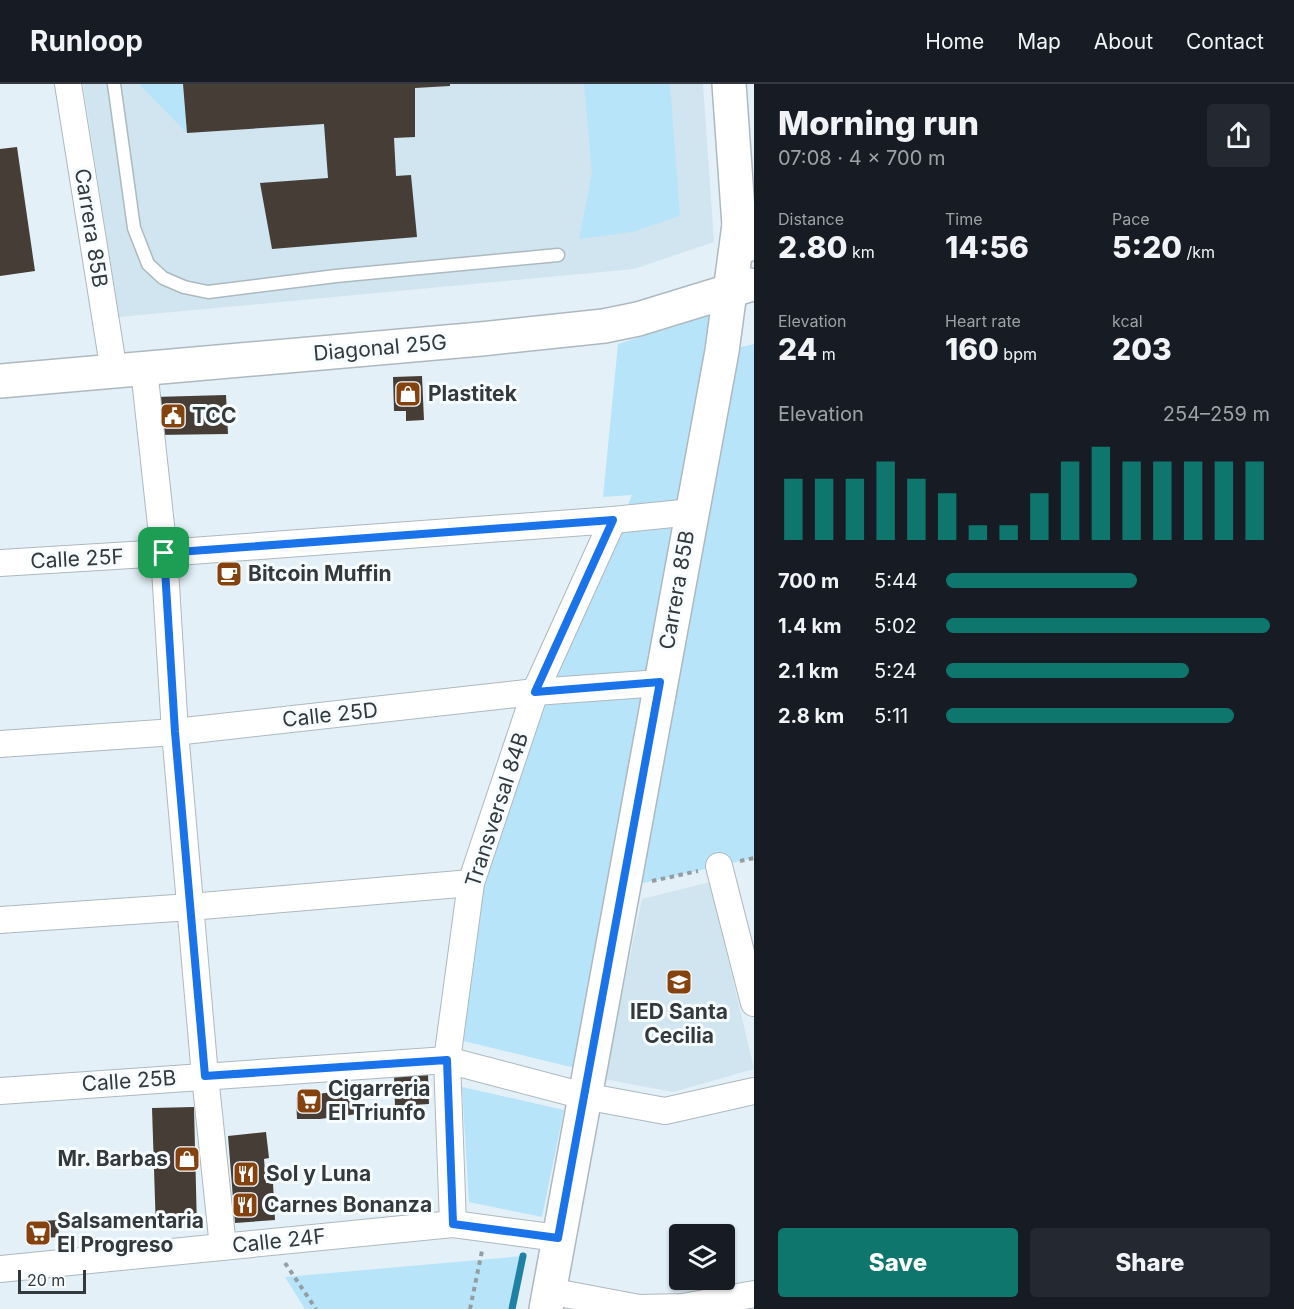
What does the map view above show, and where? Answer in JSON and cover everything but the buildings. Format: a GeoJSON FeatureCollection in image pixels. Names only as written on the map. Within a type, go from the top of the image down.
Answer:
{"type":"FeatureCollection","features":[{"type":"Feature","properties":{"kind":"street","name":"Carrera 85B"},"geometry":{"type":"LineString","coordinates":[[68,84],[129,371],[164,553],[175,732],[205,1076],[223,1247]]}},
{"type":"Feature","properties":{"kind":"street"},"geometry":{"type":"LineString","coordinates":[[729,84],[739,225],[754,261]]}},
{"type":"Feature","properties":{"kind":"street","name":"Carrera 85B"},"geometry":{"type":"LineString","coordinates":[[547,1300],[722,351],[742,287],[739,225]]}},
{"type":"Feature","properties":{"kind":"street","name":"Diagonal 25G"},"geometry":{"type":"LineString","coordinates":[[0,381],[604,326],[638,319],[742,287]]}},
{"type":"Feature","properties":{"kind":"street","name":"Calle 25F"},"geometry":{"type":"LineString","coordinates":[[0,563],[613,520],[692,512]]}},
{"type":"Feature","properties":{"kind":"street","name":"Transversal 84B"},"geometry":{"type":"LineString","coordinates":[[453,1224],[447,1060],[471,883],[535,692],[613,520]]}},
{"type":"Feature","properties":{"kind":"street","name":"Calle 25D"},"geometry":{"type":"LineString","coordinates":[[0,744],[175,732],[535,692],[660,682]]}},
{"type":"Feature","properties":{"kind":"street"},"geometry":{"type":"LineString","coordinates":[[719,866],[754,1003]]}},
{"type":"Feature","properties":{"kind":"street"},"geometry":{"type":"LineString","coordinates":[[0,920],[190,907],[471,883]]}},
{"type":"Feature","properties":{"kind":"street","name":"Calle 25B"},"geometry":{"type":"LineString","coordinates":[[0,1091],[447,1060],[584,1096],[665,1111],[754,1091]]}},
{"type":"Feature","properties":{"kind":"street","name":"Calle 24F"},"geometry":{"type":"LineString","coordinates":[[0,1269],[453,1224],[558,1238]]}},
{"type":"Feature","properties":{"kind":"street"},"geometry":{"type":"LineString","coordinates":[[547,1300],[639,1308],[683,1307],[754,1294]]}},
{"type":"Feature","properties":{"kind":"lane"},"geometry":{"type":"LineString","coordinates":[[114,84],[134,228],[148,264],[163,278],[184,287],[208,292],[336,276],[558,255]]}},
{"type":"Feature","properties":{"kind":"path"},"geometry":{"type":"LineString","coordinates":[[623,887],[719,866]]}},
{"type":"Feature","properties":{"kind":"path"},"geometry":{"type":"LineString","coordinates":[[470,1309],[487,1229]]}},
{"type":"Feature","properties":{"kind":"path"},"geometry":{"type":"LineString","coordinates":[[272,1242],[316,1309]]}},
{"type":"Feature","properties":{"kind":"shaded area"},"geometry":{"type":"Polygon","coordinates":[[[83,84],[703,84],[714,242],[634,269],[119,317],[83,84]]]}},
{"type":"Feature","properties":{"kind":"shaded area"},"geometry":{"type":"Polygon","coordinates":[[[139,84],[183,84],[187,133],[139,84]]]}},
{"type":"Feature","properties":{"kind":"shaded area"},"geometry":{"type":"Polygon","coordinates":[[[584,84],[670,84],[680,216],[632,232],[579,239],[592,173],[584,84]]]}},
{"type":"Feature","properties":{"kind":"shaded area"},"geometry":{"type":"Polygon","coordinates":[[[714,314],[575,1068],[459,1040],[480,897],[543,710],[632,495],[603,497],[618,344],[714,314]]]}},
{"type":"Feature","properties":{"kind":"shaded area"},"geometry":{"type":"Polygon","coordinates":[[[754,344],[754,858],[639,884],[737,348],[754,344]]]}},
{"type":"Feature","properties":{"kind":"shaded area","name":"IED Santa Cecilia"},"geometry":{"type":"Polygon","coordinates":[[[710,882],[754,1069],[673,1092],[604,1079],[642,899],[710,882]]]}},
{"type":"Feature","properties":{"kind":"shaded area"},"geometry":{"type":"Polygon","coordinates":[[[462,1087],[564,1110],[542,1217],[469,1202],[462,1087]]]}},
{"type":"Feature","properties":{"kind":"shaded area"},"geometry":{"type":"Polygon","coordinates":[[[523,1256],[512,1309],[305,1309],[285,1277],[523,1256]]]}},
{"type":"Feature","properties":{"kind":"waterway"},"geometry":{"type":"LineString","coordinates":[[512,1309],[523,1256]]}},
{"type":"Feature","properties":{"kind":"place","name":"Plastitek"},"geometry":{"type":"Point","coordinates":[408,394]}},
{"type":"Feature","properties":{"kind":"place","name":"TCC"},"geometry":{"type":"Point","coordinates":[173,416]}},
{"type":"Feature","properties":{"kind":"place","name":"Bitcoin Muffin"},"geometry":{"type":"Point","coordinates":[229,574]}},
{"type":"Feature","properties":{"kind":"place","name":"IED Santa Cecilia"},"geometry":{"type":"Point","coordinates":[679,982]}},
{"type":"Feature","properties":{"kind":"place","name":"Cigarreria El Triunfo"},"geometry":{"type":"Point","coordinates":[309,1101]}},
{"type":"Feature","properties":{"kind":"place","name":"Mr. Barbas"},"geometry":{"type":"Point","coordinates":[187,1159]}},
{"type":"Feature","properties":{"kind":"place","name":"Sol y Luna"},"geometry":{"type":"Point","coordinates":[246,1174]}},
{"type":"Feature","properties":{"kind":"place","name":"Carnes Bonanza"},"geometry":{"type":"Point","coordinates":[245,1205]}},
{"type":"Feature","properties":{"kind":"place","name":"Salsamentaria El Progreso"},"geometry":{"type":"Point","coordinates":[38,1233]}},
{"type":"Feature","properties":{"kind":"route"},"geometry":{"type":"LineString","coordinates":[[613,520],[535,692],[660,682],[558,1238],[453,1224],[447,1060],[205,1076],[175,732],[164,553],[613,520]]}}]}
